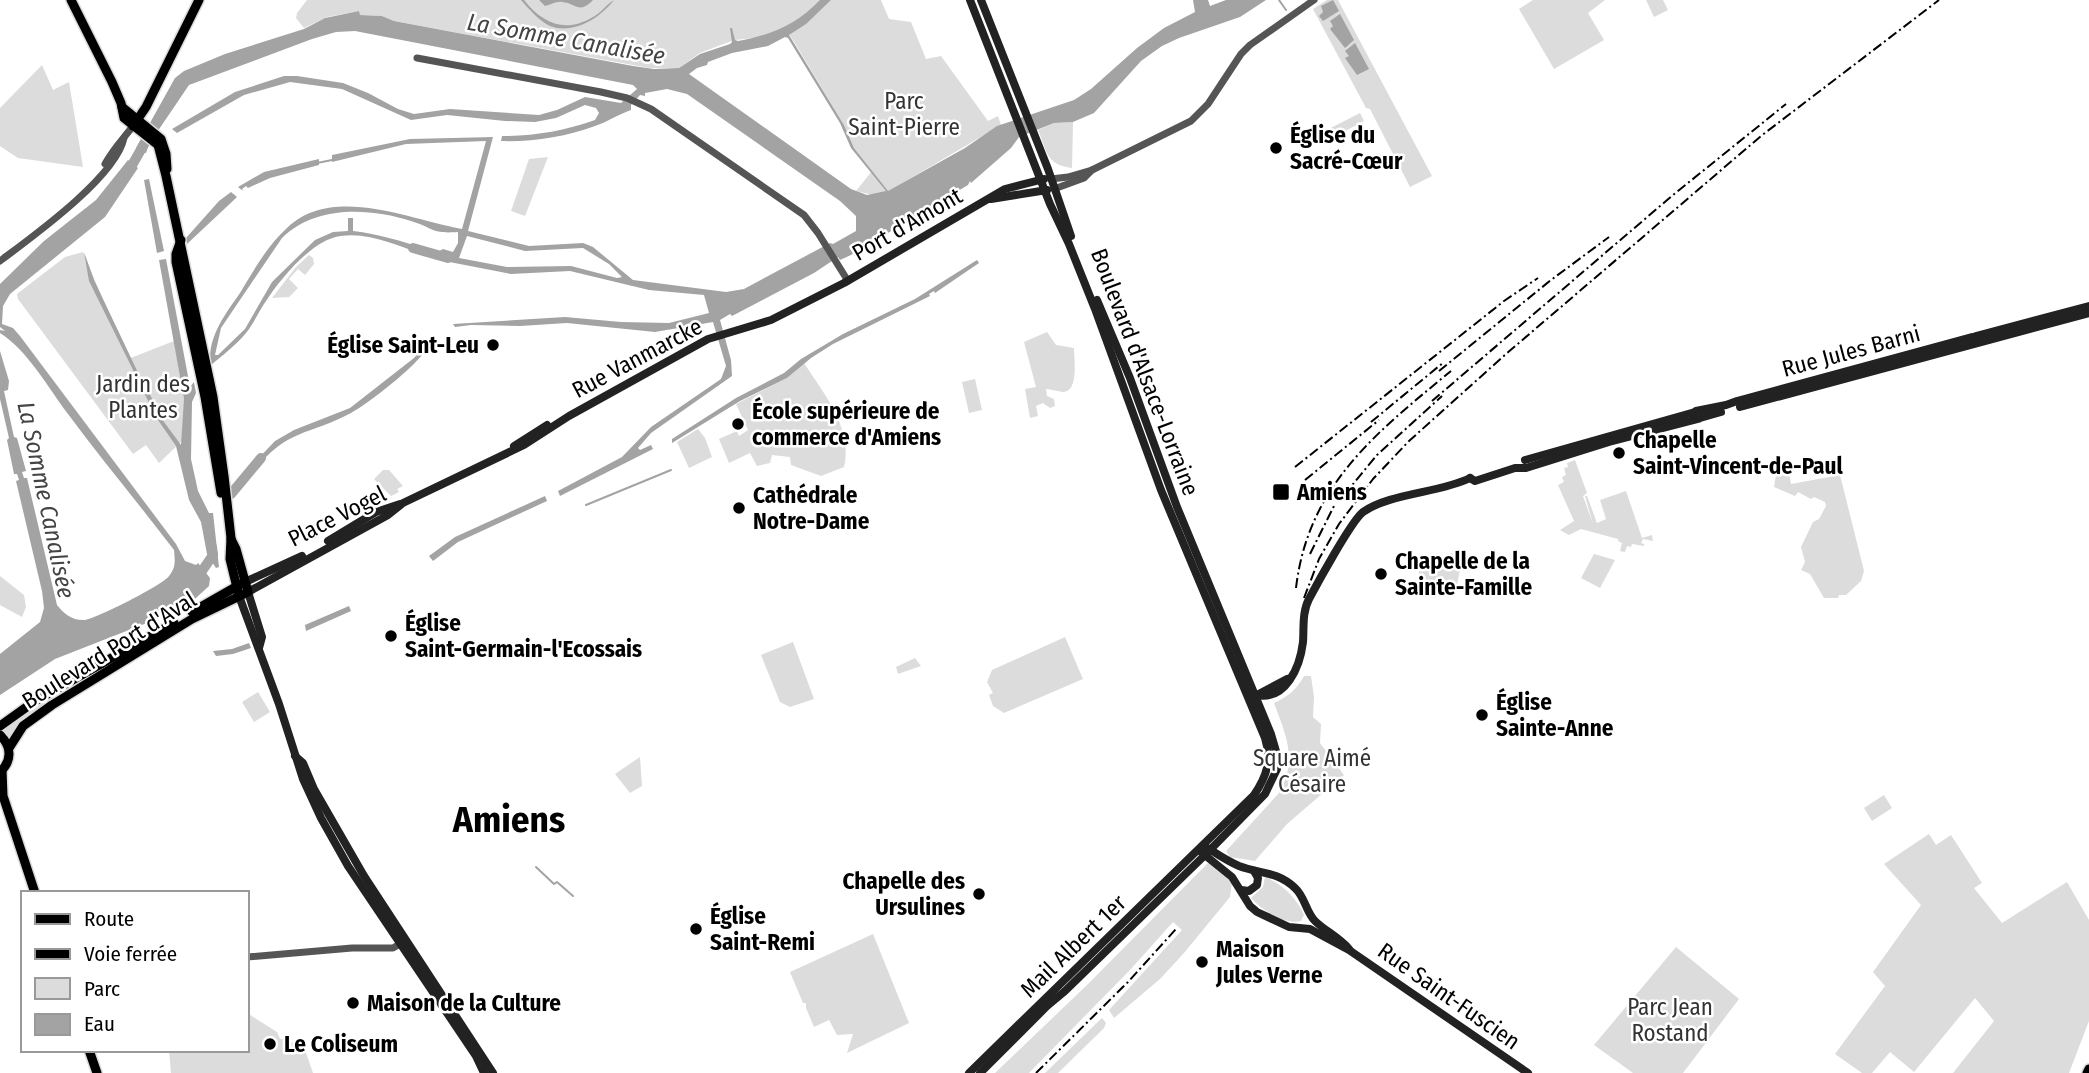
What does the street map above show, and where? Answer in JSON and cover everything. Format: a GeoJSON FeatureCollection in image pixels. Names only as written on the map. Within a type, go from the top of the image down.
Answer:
{"type":"FeatureCollection","features":[{"type":"Feature","properties":{"kind":"main road"},"geometry":{"type":"LineString","coordinates":[[71,0],[122,107],[165,147],[166,176],[208,377],[207,388]]}},
{"type":"Feature","properties":{"kind":"main road"},"geometry":{"type":"LineString","coordinates":[[140,125],[146,107],[199,0]]}},
{"type":"Feature","properties":{"kind":"main road"},"geometry":{"type":"LineString","coordinates":[[970,0],[1040,179],[1049,189]]}},
{"type":"Feature","properties":{"kind":"main road"},"geometry":{"type":"LineString","coordinates":[[981,0],[1051,179],[1049,189]]}},
{"type":"Feature","properties":{"kind":"main road","name":"Port d'Amont"},"geometry":{"type":"LineString","coordinates":[[720,335],[771,320],[846,282],[1004,189],[1040,179],[1051,179]]}},
{"type":"Feature","properties":{"kind":"main road","name":"Port d'Amont"},"geometry":{"type":"LineString","coordinates":[[989,199],[1049,189]]}},
{"type":"Feature","properties":{"kind":"main road","name":"Boulevard d'Alsace-Lorraine"},"geometry":{"type":"LineString","coordinates":[[1049,189],[1125,387],[1128,403],[1156,478],[1199,569],[1252,697],[1276,747],[1277,769],[1265,794],[1204,850]]}},
{"type":"Feature","properties":{"kind":"main road"},"geometry":{"type":"LineString","coordinates":[[181,240],[176,262],[207,388],[242,589],[259,648],[299,761],[321,818],[342,857],[493,1073]]}},
{"type":"Feature","properties":{"kind":"main road","name":"Rue Jules Barni"},"geometry":{"type":"LineString","coordinates":[[1252,697],[1292,675],[1302,647],[1307,602],[1360,514],[1378,505],[2089,306]]}},
{"type":"Feature","properties":{"kind":"main road","name":"Rue Jules Barni"},"geometry":{"type":"LineString","coordinates":[[1974,340],[2089,313]]}},
{"type":"Feature","properties":{"kind":"main road","name":"Rue Vanmarcke"},"geometry":{"type":"LineString","coordinates":[[504,453],[559,419],[720,335]]}},
{"type":"Feature","properties":{"kind":"main road","name":"Place Vogel"},"geometry":{"type":"LineString","coordinates":[[242,589],[388,514],[403,503],[504,453]]}},
{"type":"Feature","properties":{"kind":"main road","name":"Boulevard Port d'Aval"},"geometry":{"type":"LineString","coordinates":[[0,726],[36,701],[198,610],[242,589]]}},
{"type":"Feature","properties":{"kind":"main road","name":"Boulevard Port d'Aval"},"geometry":{"type":"LineString","coordinates":[[9,748],[23,726],[51,705],[223,598]]}},
{"type":"Feature","properties":{"kind":"main road"},"geometry":{"type":"LineString","coordinates":[[0,735],[9,748],[9,759],[1,771],[1,794],[34,891]]}},
{"type":"Feature","properties":{"kind":"main road"},"geometry":{"type":"LineString","coordinates":[[1204,850],[1250,870],[1258,878],[1257,885],[1249,891],[1241,890]]}},
{"type":"Feature","properties":{"kind":"main road"},"geometry":{"type":"LineString","coordinates":[[1204,850],[1235,882],[1250,906],[1261,915],[1289,927],[1318,928]]}},
{"type":"Feature","properties":{"kind":"main road","name":"Mail Albert 1er"},"geometry":{"type":"LineString","coordinates":[[969,1073],[1204,850]]}},
{"type":"Feature","properties":{"kind":"main road","name":"Mail Albert 1er"},"geometry":{"type":"LineString","coordinates":[[980,1073],[1204,850]]}},
{"type":"Feature","properties":{"kind":"main road"},"geometry":{"type":"LineString","coordinates":[[1235,882],[1238,872],[1269,872],[1295,888],[1318,928]]}},
{"type":"Feature","properties":{"kind":"main road"},"geometry":{"type":"LineString","coordinates":[[1302,928],[1311,916]]}},
{"type":"Feature","properties":{"kind":"main road","name":"Rue Saint-Fuscien"},"geometry":{"type":"LineString","coordinates":[[1318,928],[1528,1073]]}},
{"type":"Feature","properties":{"kind":"main road"},"geometry":{"type":"LineString","coordinates":[[423,973],[484,1073]]}},
{"type":"Feature","properties":{"kind":"main road"},"geometry":{"type":"LineString","coordinates":[[90,1052],[97,1073]]}},
{"type":"Feature","properties":{"kind":"street"},"geometry":{"type":"LineString","coordinates":[[1051,179],[1091,170],[1194,119],[1208,104],[1241,54],[1250,45],[1314,0]]}},
{"type":"Feature","properties":{"kind":"street"},"geometry":{"type":"LineString","coordinates":[[417,58],[627,98],[635,102],[673,123],[797,209],[818,233],[846,282]]}},
{"type":"Feature","properties":{"kind":"street"},"geometry":{"type":"LineString","coordinates":[[0,261],[82,196],[102,173],[115,146],[140,125]]}},
{"type":"Feature","properties":{"kind":"street"},"geometry":{"type":"LineString","coordinates":[[1049,189],[1084,178],[1091,170]]}},
{"type":"Feature","properties":{"kind":"street"},"geometry":{"type":"LineString","coordinates":[[248,957],[382,947],[401,942]]}},
{"type":"Feature","properties":{"kind":"green space","name":"Parc Saint-Pierre"},"geometry":{"type":"Polygon","coordinates":[[[307,0],[881,0],[889,19],[911,22],[926,59],[941,56],[988,121],[998,116],[1001,125],[889,191],[873,195],[856,191],[872,171],[854,148],[844,125],[789,34],[781,30],[765,37],[735,40],[718,46],[700,53],[679,68],[649,68],[394,21],[382,16],[360,15],[359,11],[327,17],[304,28],[296,18],[307,0]]]}},
{"type":"Feature","properties":{"kind":"green space"},"geometry":{"type":"Polygon","coordinates":[[[1327,0],[1338,0],[1432,176],[1410,187],[1370,109],[1366,108],[1313,9],[1327,0]]]}},
{"type":"Feature","properties":{"kind":"green space"},"geometry":{"type":"Polygon","coordinates":[[[1533,0],[1605,0],[1588,13],[1604,40],[1554,69],[1519,9],[1533,0]]]}},
{"type":"Feature","properties":{"kind":"green space"},"geometry":{"type":"Polygon","coordinates":[[[1646,0],[1663,0],[1668,10],[1654,17],[1646,0]]]}},
{"type":"Feature","properties":{"kind":"green space"},"geometry":{"type":"Polygon","coordinates":[[[42,65],[53,90],[69,82],[83,167],[18,158],[0,146],[0,108],[42,65]]]}},
{"type":"Feature","properties":{"kind":"green space"},"geometry":{"type":"Polygon","coordinates":[[[1360,113],[1364,121],[1323,143],[1319,134],[1360,113]]]}},
{"type":"Feature","properties":{"kind":"green space"},"geometry":{"type":"Polygon","coordinates":[[[1073,122],[1072,168],[1052,160],[1038,130],[1054,123],[1073,122]]]}},
{"type":"Feature","properties":{"kind":"green space"},"geometry":{"type":"Polygon","coordinates":[[[548,157],[525,216],[511,211],[529,159],[548,157]]]}},
{"type":"Feature","properties":{"kind":"green space","name":"Jardin des Plantes"},"geometry":{"type":"Polygon","coordinates":[[[83,252],[128,359],[174,341],[185,405],[182,441],[159,463],[146,445],[133,454],[18,299],[17,294],[65,257],[83,252]]]}},
{"type":"Feature","properties":{"kind":"green space"},"geometry":{"type":"Polygon","coordinates":[[[309,255],[314,264],[305,275],[298,269],[289,279],[298,288],[289,297],[272,298],[296,267],[309,255]]]}},
{"type":"Feature","properties":{"kind":"green space"},"geometry":{"type":"Polygon","coordinates":[[[1047,332],[1056,345],[1074,348],[1074,380],[1069,390],[1064,392],[1046,389],[1047,396],[1054,399],[1055,406],[1050,408],[1043,403],[1036,406],[1038,416],[1030,418],[1025,389],[1036,387],[1024,342],[1047,332]]]}},
{"type":"Feature","properties":{"kind":"green space"},"geometry":{"type":"Polygon","coordinates":[[[804,363],[828,399],[841,425],[846,453],[844,467],[821,476],[791,465],[790,457],[772,455],[770,463],[757,466],[750,453],[729,463],[719,439],[737,431],[739,436],[748,430],[736,404],[787,378],[804,363]]]}},
{"type":"Feature","properties":{"kind":"green space"},"geometry":{"type":"Polygon","coordinates":[[[975,379],[982,410],[969,413],[962,382],[975,379]]]}},
{"type":"Feature","properties":{"kind":"green space"},"geometry":{"type":"Polygon","coordinates":[[[698,429],[705,438],[712,457],[689,468],[677,442],[698,429]]]}},
{"type":"Feature","properties":{"kind":"green space"},"geometry":{"type":"Polygon","coordinates":[[[1575,460],[1587,493],[1583,496],[1593,524],[1585,496],[1597,523],[1606,519],[1600,500],[1626,491],[1642,538],[1652,535],[1653,541],[1643,539],[1641,543],[1644,546],[1632,544],[1631,547],[1627,546],[1625,552],[1620,551],[1622,543],[1618,539],[1581,529],[1569,535],[1560,530],[1574,521],[1558,485],[1564,482],[1562,477],[1566,475],[1564,468],[1568,467],[1567,463],[1575,460]]]}},
{"type":"Feature","properties":{"kind":"green space"},"geometry":{"type":"Polygon","coordinates":[[[383,470],[389,470],[403,486],[391,496],[374,479],[383,470]]]}},
{"type":"Feature","properties":{"kind":"green space"},"geometry":{"type":"Polygon","coordinates":[[[1789,473],[1791,484],[1840,475],[1864,571],[1861,581],[1846,595],[1824,598],[1810,574],[1801,570],[1805,562],[1801,547],[1813,522],[1819,519],[1826,506],[1825,502],[1814,497],[1811,499],[1798,492],[1795,496],[1774,487],[1776,475],[1789,473]]]}},
{"type":"Feature","properties":{"kind":"green space"},"geometry":{"type":"Polygon","coordinates":[[[1452,553],[1454,556],[1447,560],[1460,570],[1457,585],[1435,598],[1424,596],[1417,587],[1419,571],[1452,553]]]}},
{"type":"Feature","properties":{"kind":"green space"},"geometry":{"type":"Polygon","coordinates":[[[1594,554],[1615,560],[1600,588],[1581,578],[1594,554]]]}},
{"type":"Feature","properties":{"kind":"green space"},"geometry":{"type":"Polygon","coordinates":[[[0,576],[24,595],[26,607],[22,617],[0,605],[0,576]]]}},
{"type":"Feature","properties":{"kind":"green space"},"geometry":{"type":"Polygon","coordinates":[[[1065,637],[1083,679],[1004,713],[993,706],[989,695],[993,693],[987,682],[992,670],[1065,637]]]}},
{"type":"Feature","properties":{"kind":"green space"},"geometry":{"type":"Polygon","coordinates":[[[793,642],[814,699],[790,707],[780,702],[761,655],[793,642]]]}},
{"type":"Feature","properties":{"kind":"green space"},"geometry":{"type":"Polygon","coordinates":[[[915,658],[921,666],[898,674],[896,667],[915,658]]]}},
{"type":"Feature","properties":{"kind":"green space","name":"Square Aimé Césaire"},"geometry":{"type":"Polygon","coordinates":[[[1304,676],[1311,676],[1313,717],[1321,724],[1320,743],[1344,775],[1287,824],[1255,861],[1230,857],[1226,851],[1279,793],[1285,781],[1288,748],[1274,703],[1292,692],[1304,676]]]}},
{"type":"Feature","properties":{"kind":"green space"},"geometry":{"type":"Polygon","coordinates":[[[63,692],[24,720],[10,740],[0,731],[18,716],[63,692]]]}},
{"type":"Feature","properties":{"kind":"green space"},"geometry":{"type":"Polygon","coordinates":[[[258,692],[270,712],[254,722],[242,702],[258,692]]]}},
{"type":"Feature","properties":{"kind":"green space"},"geometry":{"type":"Polygon","coordinates":[[[640,757],[642,786],[630,793],[615,774],[640,757]]]}},
{"type":"Feature","properties":{"kind":"green space"},"geometry":{"type":"Polygon","coordinates":[[[1884,795],[1892,808],[1872,821],[1864,808],[1884,795]]]}},
{"type":"Feature","properties":{"kind":"green space"},"geometry":{"type":"Polygon","coordinates":[[[1929,834],[1936,845],[1951,835],[1982,883],[1974,888],[2002,923],[2067,882],[2089,920],[2089,1021],[2069,1073],[1953,1073],[1994,1021],[1975,998],[1914,1072],[1890,1052],[1872,1073],[1862,1073],[1835,1054],[1885,986],[1873,972],[1921,905],[1884,864],[1929,834]]]}},
{"type":"Feature","properties":{"kind":"green space"},"geometry":{"type":"Polygon","coordinates":[[[1208,863],[1232,882],[1230,897],[1160,979],[1114,1018],[1109,1010],[1182,930],[1173,922],[1029,1073],[995,1073],[1088,984],[1208,863]]]}},
{"type":"Feature","properties":{"kind":"green space"},"geometry":{"type":"Polygon","coordinates":[[[1265,877],[1293,897],[1304,915],[1301,921],[1288,921],[1274,916],[1251,898],[1263,887],[1265,877]]]}},
{"type":"Feature","properties":{"kind":"green space"},"geometry":{"type":"Polygon","coordinates":[[[873,934],[909,1023],[847,1053],[853,1034],[837,1035],[829,1020],[814,1027],[806,1003],[803,1003],[790,972],[873,934]]]}},
{"type":"Feature","properties":{"kind":"green space","name":"Parc Jean Rostand"},"geometry":{"type":"Polygon","coordinates":[[[1676,947],[1739,999],[1683,1073],[1633,1073],[1594,1045],[1676,947]]]}},
{"type":"Feature","properties":{"kind":"green space","name":"Le Coliseum"},"geometry":{"type":"Polygon","coordinates":[[[248,1014],[277,1032],[280,1039],[287,1039],[300,1048],[304,1047],[313,1073],[171,1073],[169,1052],[248,1052],[248,1014]]]}},
{"type":"Feature","properties":{"kind":"green space"},"geometry":{"type":"Polygon","coordinates":[[[1102,1018],[1106,1023],[1104,1028],[1058,1073],[1045,1073],[1102,1018]]]}},
{"type":"Feature","properties":{"kind":"water"},"geometry":{"type":"Polygon","coordinates":[[[521,0],[546,20],[573,25],[593,17],[614,0],[594,19],[577,26],[559,28],[546,24],[521,0]]]}},
{"type":"Feature","properties":{"kind":"water"},"geometry":{"type":"Polygon","coordinates":[[[539,0],[593,0],[584,7],[578,7],[560,2],[545,6],[539,0]]]}},
{"type":"Feature","properties":{"kind":"water"},"geometry":{"type":"Polygon","coordinates":[[[820,0],[831,0],[806,24],[789,35],[844,125],[854,148],[888,191],[965,148],[997,126],[1074,100],[1164,28],[1195,12],[1193,0],[1208,0],[1210,6],[1226,0],[1266,0],[1240,17],[1162,46],[1141,61],[1094,113],[1073,122],[1054,123],[1019,137],[1011,148],[968,185],[851,255],[840,260],[838,257],[814,273],[720,320],[731,360],[732,376],[651,433],[638,448],[640,450],[651,445],[653,449],[560,496],[558,491],[622,457],[651,427],[721,379],[726,366],[713,322],[655,332],[567,323],[455,327],[453,324],[565,317],[669,323],[709,313],[704,295],[649,290],[570,271],[511,274],[434,259],[436,253],[443,249],[453,252],[458,243],[458,232],[437,231],[411,221],[378,214],[344,212],[311,220],[282,238],[221,328],[215,355],[245,329],[272,282],[315,240],[333,232],[348,231],[348,218],[353,218],[353,231],[426,249],[424,255],[362,236],[341,236],[320,244],[289,271],[246,333],[211,365],[211,346],[223,318],[267,250],[287,228],[306,215],[326,208],[349,207],[396,213],[462,229],[486,141],[406,144],[332,162],[332,155],[410,139],[493,137],[468,231],[529,246],[583,243],[593,247],[633,280],[726,292],[744,289],[856,231],[856,216],[840,201],[687,94],[667,89],[640,95],[631,105],[631,110],[595,126],[561,136],[525,141],[501,141],[502,136],[537,134],[583,124],[595,120],[599,113],[596,108],[585,105],[556,118],[535,122],[447,115],[411,120],[342,89],[290,82],[244,95],[177,133],[172,129],[235,92],[284,76],[343,83],[414,114],[450,109],[539,115],[585,97],[621,103],[637,89],[633,85],[355,31],[336,32],[312,39],[189,85],[149,144],[146,153],[138,151],[136,148],[175,78],[184,71],[225,54],[304,29],[325,18],[359,11],[360,15],[382,16],[394,21],[633,66],[679,68],[700,54],[730,44],[730,28],[735,40],[750,39],[782,28],[820,0]],[[785,37],[768,46],[732,53],[708,62],[689,74],[851,189],[867,195],[886,191],[851,148],[840,123],[785,37]],[[467,236],[459,258],[507,267],[571,266],[622,277],[609,264],[583,248],[525,251],[467,236]]]}},
{"type":"Feature","properties":{"kind":"water"},"geometry":{"type":"Polygon","coordinates":[[[1333,0],[1339,11],[1323,21],[1319,16],[1323,12],[1321,6],[1333,0]]]}},
{"type":"Feature","properties":{"kind":"water"},"geometry":{"type":"Polygon","coordinates":[[[1340,14],[1354,40],[1345,48],[1330,29],[1333,26],[1330,21],[1340,14]]]}},
{"type":"Feature","properties":{"kind":"water"},"geometry":{"type":"Polygon","coordinates":[[[1355,43],[1369,69],[1357,75],[1345,58],[1349,56],[1345,51],[1355,43]]]}},
{"type":"Feature","properties":{"kind":"water"},"geometry":{"type":"Polygon","coordinates":[[[319,159],[319,165],[270,178],[248,188],[246,186],[243,191],[238,187],[264,172],[319,159]]]}},
{"type":"Feature","properties":{"kind":"water"},"geometry":{"type":"Polygon","coordinates":[[[128,160],[138,168],[105,217],[10,294],[3,306],[2,324],[13,328],[20,336],[176,544],[185,561],[196,565],[198,563],[210,578],[209,586],[185,608],[55,659],[0,695],[0,654],[40,622],[44,608],[16,481],[19,480],[17,474],[14,474],[7,440],[9,438],[0,399],[0,351],[9,381],[8,390],[4,391],[14,437],[17,438],[26,471],[22,472],[24,478],[27,478],[57,605],[73,618],[92,618],[155,586],[169,576],[174,567],[174,550],[28,359],[0,333],[0,330],[5,331],[0,327],[0,284],[44,241],[96,200],[128,160]]]}},
{"type":"Feature","properties":{"kind":"water"},"geometry":{"type":"Polygon","coordinates":[[[149,179],[164,251],[157,253],[144,180],[149,179]]]}},
{"type":"Feature","properties":{"kind":"water"},"geometry":{"type":"Polygon","coordinates":[[[231,192],[237,197],[187,244],[186,238],[219,201],[231,192]]]}},
{"type":"Feature","properties":{"kind":"water"},"geometry":{"type":"Polygon","coordinates":[[[84,252],[94,280],[141,379],[138,380],[89,281],[84,252]]]}},
{"type":"Feature","properties":{"kind":"water"},"geometry":{"type":"Polygon","coordinates":[[[166,259],[190,387],[194,382],[196,393],[192,402],[191,459],[198,491],[209,513],[213,513],[219,567],[216,568],[207,554],[201,522],[189,500],[176,446],[158,420],[139,383],[143,381],[164,422],[181,445],[184,399],[159,260],[166,259]]]}},
{"type":"Feature","properties":{"kind":"water"},"geometry":{"type":"Polygon","coordinates":[[[977,260],[979,263],[935,293],[934,291],[929,294],[930,296],[833,344],[787,378],[740,401],[672,443],[672,439],[736,398],[784,373],[801,359],[843,334],[915,299],[977,260]]]}},
{"type":"Feature","properties":{"kind":"water"},"geometry":{"type":"Polygon","coordinates":[[[432,338],[421,356],[371,400],[351,413],[288,440],[266,457],[255,470],[251,466],[275,441],[294,430],[350,408],[414,358],[432,338]]]}},
{"type":"Feature","properties":{"kind":"water"},"geometry":{"type":"Polygon","coordinates":[[[545,496],[547,501],[458,542],[433,561],[429,556],[455,537],[545,496]]]}},
{"type":"Feature","properties":{"kind":"water"},"geometry":{"type":"Polygon","coordinates":[[[349,606],[351,611],[306,631],[305,625],[349,606]]]}},
{"type":"Feature","properties":{"kind":"water"},"geometry":{"type":"Polygon","coordinates":[[[249,643],[251,648],[233,654],[216,656],[213,651],[232,649],[249,643]]]}},
{"type":"Feature","properties":{"kind":"waterway"},"geometry":{"type":"LineString","coordinates":[[1279,0],[1286,10]]}},
{"type":"Feature","properties":{"kind":"waterway","name":"La Somme Canalisée"},"geometry":{"type":"LineString","coordinates":[[127,174],[147,139]]}},
{"type":"Feature","properties":{"kind":"waterway"},"geometry":{"type":"LineString","coordinates":[[317,163],[332,160]]}},
{"type":"Feature","properties":{"kind":"waterway"},"geometry":{"type":"LineString","coordinates":[[413,248],[448,258]]}},
{"type":"Feature","properties":{"kind":"waterway"},"geometry":{"type":"LineString","coordinates":[[231,494],[261,458]]}},
{"type":"Feature","properties":{"kind":"waterway"},"geometry":{"type":"LineString","coordinates":[[586,505],[671,470]]}},
{"type":"Feature","properties":{"kind":"waterway"},"geometry":{"type":"LineString","coordinates":[[190,575],[202,571],[213,555],[212,547]]}},
{"type":"Feature","properties":{"kind":"waterway"},"geometry":{"type":"LineString","coordinates":[[536,867],[554,884],[557,882],[573,896]]}},
{"type":"Feature","properties":{"kind":"railway"},"geometry":{"type":"LineString","coordinates":[[1304,598],[1319,559],[1339,524],[1373,479],[1409,441],[1506,354],[1761,136],[1939,0]]}},
{"type":"Feature","properties":{"kind":"railway"},"geometry":{"type":"LineString","coordinates":[[1432,401],[1673,195],[1786,104]]}},
{"type":"Feature","properties":{"kind":"railway"},"geometry":{"type":"LineString","coordinates":[[1439,371],[1551,280],[1609,237]]}},
{"type":"Feature","properties":{"kind":"railway"},"geometry":{"type":"LineString","coordinates":[[1295,467],[1504,301],[1538,278]]}},
{"type":"Feature","properties":{"kind":"railway"},"geometry":{"type":"LineString","coordinates":[[1371,422],[1444,362]]}},
{"type":"Feature","properties":{"kind":"railway"},"geometry":{"type":"LineString","coordinates":[[1296,588],[1303,552],[1315,519],[1331,490],[1373,439],[1451,371]]}},
{"type":"Feature","properties":{"kind":"railway"},"geometry":{"type":"LineString","coordinates":[[1344,495],[1377,455],[1442,396]]}},
{"type":"Feature","properties":{"kind":"railway"},"geometry":{"type":"LineString","coordinates":[[1305,480],[1379,420]]}},
{"type":"Feature","properties":{"kind":"railway"},"geometry":{"type":"LineString","coordinates":[[1310,554],[1335,504]]}},
{"type":"Feature","properties":{"kind":"railway"},"geometry":{"type":"LineString","coordinates":[[1036,1073],[1128,982],[1176,929]]}},
{"type":"Feature","properties":{"kind":"place","name":"Église du Sacré-Cœur"},"geometry":{"type":"Point","coordinates":[1276,148]}},
{"type":"Feature","properties":{"kind":"place","name":"Église Saint-Leu"},"geometry":{"type":"Point","coordinates":[493,345]}},
{"type":"Feature","properties":{"kind":"place","name":"École supérieure de commerce d'Amiens"},"geometry":{"type":"Point","coordinates":[738,424]}},
{"type":"Feature","properties":{"kind":"place","name":"Chapelle Saint-Vincent-de-Paul"},"geometry":{"type":"Point","coordinates":[1619,453]}},
{"type":"Feature","properties":{"kind":"place","name":"Amiens"},"geometry":{"type":"Point","coordinates":[1281,492]}},
{"type":"Feature","properties":{"kind":"place","name":"Cathédrale Notre-Dame"},"geometry":{"type":"Point","coordinates":[739,508]}},
{"type":"Feature","properties":{"kind":"place","name":"Chapelle de la Sainte-Famille"},"geometry":{"type":"Point","coordinates":[1381,574]}},
{"type":"Feature","properties":{"kind":"place","name":"Église Saint-Germain-l'Ecossais"},"geometry":{"type":"Point","coordinates":[391,636]}},
{"type":"Feature","properties":{"kind":"place","name":"Église Sainte-Anne"},"geometry":{"type":"Point","coordinates":[1482,715]}},
{"type":"Feature","properties":{"kind":"place","name":"Chapelle des Ursulines"},"geometry":{"type":"Point","coordinates":[979,894]}},
{"type":"Feature","properties":{"kind":"place","name":"Église Saint-Remi"},"geometry":{"type":"Point","coordinates":[696,929]}},
{"type":"Feature","properties":{"kind":"place","name":"Maison Jules Verne"},"geometry":{"type":"Point","coordinates":[1202,962]}},
{"type":"Feature","properties":{"kind":"place","name":"Maison de la Culture"},"geometry":{"type":"Point","coordinates":[353,1003]}},
{"type":"Feature","properties":{"kind":"place","name":"Le Coliseum"},"geometry":{"type":"Point","coordinates":[270,1044]}},
{"type":"Feature","properties":{"kind":"district","name":"Amiens"},"geometry":{"type":"Point","coordinates":[509,819]}}]}
